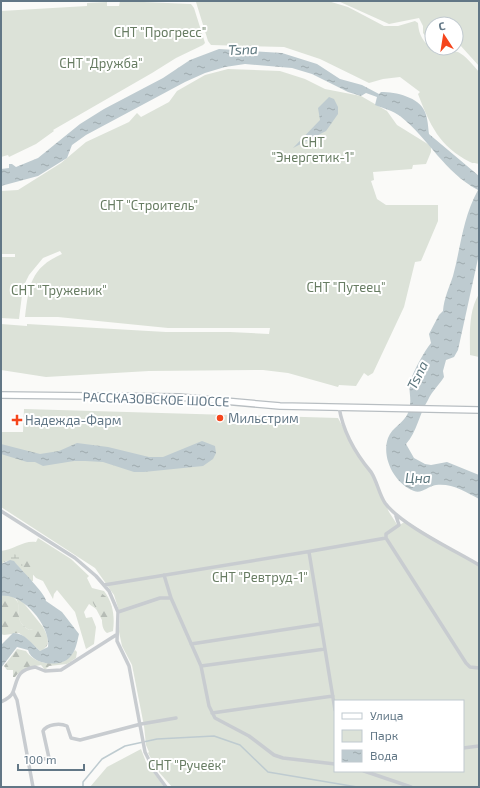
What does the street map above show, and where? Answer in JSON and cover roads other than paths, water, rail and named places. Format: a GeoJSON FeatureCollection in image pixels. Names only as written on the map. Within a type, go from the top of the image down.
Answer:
{"type":"FeatureCollection","features":[{"type":"Feature","properties":{"kind":"main road","name":"РАССКАЗОВСКОЕ ШОССЕ"},"geometry":{"type":"LineString","coordinates":[[1,395],[179,398],[280,406],[479,410]]}},
{"type":"Feature","properties":{"kind":"street"},"geometry":{"type":"LineString","coordinates":[[338,407],[343,427],[355,450],[372,474],[384,502],[396,516],[479,565]]}},
{"type":"Feature","properties":{"kind":"street"},"geometry":{"type":"LineString","coordinates":[[1,511],[72,556],[104,585],[112,596],[118,612],[116,635],[119,647],[130,666],[145,752],[166,787]]}},
{"type":"Feature","properties":{"kind":"street"},"geometry":{"type":"LineString","coordinates":[[386,538],[386,534],[399,525],[396,516]]}},
{"type":"Feature","properties":{"kind":"street"},"geometry":{"type":"LineString","coordinates":[[104,585],[386,538]]}},
{"type":"Feature","properties":{"kind":"street"},"geometry":{"type":"LineString","coordinates":[[386,538],[466,664],[470,667],[479,668]]}},
{"type":"Feature","properties":{"kind":"street"},"geometry":{"type":"LineString","coordinates":[[309,552],[334,703]]}},
{"type":"Feature","properties":{"kind":"street"},"geometry":{"type":"LineString","coordinates":[[164,575],[171,598],[201,666],[212,713],[221,723],[249,736],[274,755],[283,758],[334,764]]}},
{"type":"Feature","properties":{"kind":"street"},"geometry":{"type":"LineString","coordinates":[[118,612],[160,598],[171,598]]}},
{"type":"Feature","properties":{"kind":"street"},"geometry":{"type":"LineString","coordinates":[[191,644],[321,624]]}},
{"type":"Feature","properties":{"kind":"street"},"geometry":{"type":"LineString","coordinates":[[1,702],[13,692],[17,678],[23,672],[35,667],[46,671],[61,670],[116,635]]}},
{"type":"Feature","properties":{"kind":"street"},"geometry":{"type":"LineString","coordinates":[[201,666],[325,649]]}},
{"type":"Feature","properties":{"kind":"street"},"geometry":{"type":"LineString","coordinates":[[13,692],[17,700],[34,787]]}},
{"type":"Feature","properties":{"kind":"street"},"geometry":{"type":"LineString","coordinates":[[212,713],[333,696]]}},
{"type":"Feature","properties":{"kind":"street"},"geometry":{"type":"LineString","coordinates":[[28,762],[49,758],[44,735],[46,728],[62,724],[67,726],[73,739],[80,740],[140,724],[176,718]]}},
{"type":"Feature","properties":{"kind":"street"},"geometry":{"type":"LineString","coordinates":[[464,748],[479,746]]}},
{"type":"Feature","properties":{"kind":"street"},"geometry":{"type":"LineString","coordinates":[[367,772],[411,787]]}},
{"type":"Feature","properties":{"kind":"street"},"geometry":{"type":"LineString","coordinates":[[162,781],[163,787]]}},
{"type":"Feature","properties":{"kind":"water"},"geometry":{"type":"Polygon","coordinates":[[[219,49],[282,53],[317,64],[340,79],[362,85],[379,94],[381,92],[406,96],[422,107],[425,112],[429,134],[479,176],[479,254],[458,350],[454,357],[446,360],[443,371],[444,377],[422,411],[413,434],[406,444],[414,458],[425,464],[431,465],[447,462],[479,475],[479,499],[448,485],[436,485],[422,491],[414,491],[401,483],[388,462],[386,446],[388,438],[392,431],[404,420],[408,413],[410,404],[411,378],[425,351],[431,343],[429,334],[439,315],[443,311],[466,221],[478,190],[466,183],[446,165],[420,135],[400,116],[375,105],[377,97],[366,93],[361,96],[348,92],[312,74],[292,68],[245,64],[225,67],[205,73],[185,82],[86,135],[72,145],[67,158],[38,176],[1,186],[1,169],[9,168],[9,164],[16,167],[38,158],[80,124],[104,109],[163,78],[190,60],[219,49]]]}},
{"type":"Feature","properties":{"kind":"water"},"geometry":{"type":"Polygon","coordinates":[[[329,97],[334,99],[338,107],[338,114],[326,131],[293,148],[320,120],[318,108],[329,97]]]}},
{"type":"Feature","properties":{"kind":"water"},"geometry":{"type":"Polygon","coordinates":[[[202,441],[215,446],[216,453],[213,459],[203,466],[144,472],[134,472],[103,462],[74,461],[43,466],[35,462],[27,462],[1,454],[1,444],[40,454],[59,451],[77,443],[108,447],[149,457],[163,457],[202,441]]]}},
{"type":"Feature","properties":{"kind":"water"},"geometry":{"type":"Polygon","coordinates":[[[10,560],[14,561],[32,581],[42,593],[46,601],[62,612],[79,634],[74,652],[66,660],[54,664],[41,662],[35,659],[28,650],[17,647],[1,668],[1,645],[13,633],[17,633],[25,637],[40,651],[48,647],[48,639],[45,630],[34,612],[18,599],[9,596],[1,596],[1,564],[10,560]]]}},
{"type":"Feature","properties":{"kind":"waterway"},"geometry":{"type":"LineString","coordinates":[[83,787],[83,782],[102,759],[125,746],[157,739],[214,736],[240,745],[268,772],[357,787]]}},
{"type":"Feature","properties":{"kind":"place","name":"Мильстрим"},"geometry":{"type":"Point","coordinates":[220,418]}},
{"type":"Feature","properties":{"kind":"place","name":"Надежда-Фарм"},"geometry":{"type":"Point","coordinates":[17,420]}},
{"type":"Feature","properties":{"kind":"park label","name":"СНТ \"Прогресс\""},"geometry":{"type":"Point","coordinates":[160,32]}},
{"type":"Feature","properties":{"kind":"park label","name":"СНТ \"Дружба\""},"geometry":{"type":"Point","coordinates":[101,63]}},
{"type":"Feature","properties":{"kind":"park label","name":"СНТ \"Энергетик-1\""},"geometry":{"type":"Point","coordinates":[313,150]}},
{"type":"Feature","properties":{"kind":"park label","name":"СНТ \"Строитель\""},"geometry":{"type":"Point","coordinates":[149,205]}},
{"type":"Feature","properties":{"kind":"park label","name":"СНТ \"Путеец\""},"geometry":{"type":"Point","coordinates":[346,287]}},
{"type":"Feature","properties":{"kind":"park label","name":"СНТ \"Труженик\""},"geometry":{"type":"Point","coordinates":[59,290]}},
{"type":"Feature","properties":{"kind":"park label","name":"СНТ \"Ревтруд-1\""},"geometry":{"type":"Point","coordinates":[260,577]}},
{"type":"Feature","properties":{"kind":"park label","name":"СНТ \"Ручеёк\""},"geometry":{"type":"Point","coordinates":[187,765]}},
{"type":"Feature","properties":{"kind":"water label","name":"Tsna"},"geometry":{"type":"Point","coordinates":[243,49]}},
{"type":"Feature","properties":{"kind":"water label","name":"Tsna"},"geometry":{"type":"Point","coordinates":[417,375]}},
{"type":"Feature","properties":{"kind":"water label","name":"Цна"},"geometry":{"type":"Point","coordinates":[418,477]}}]}
